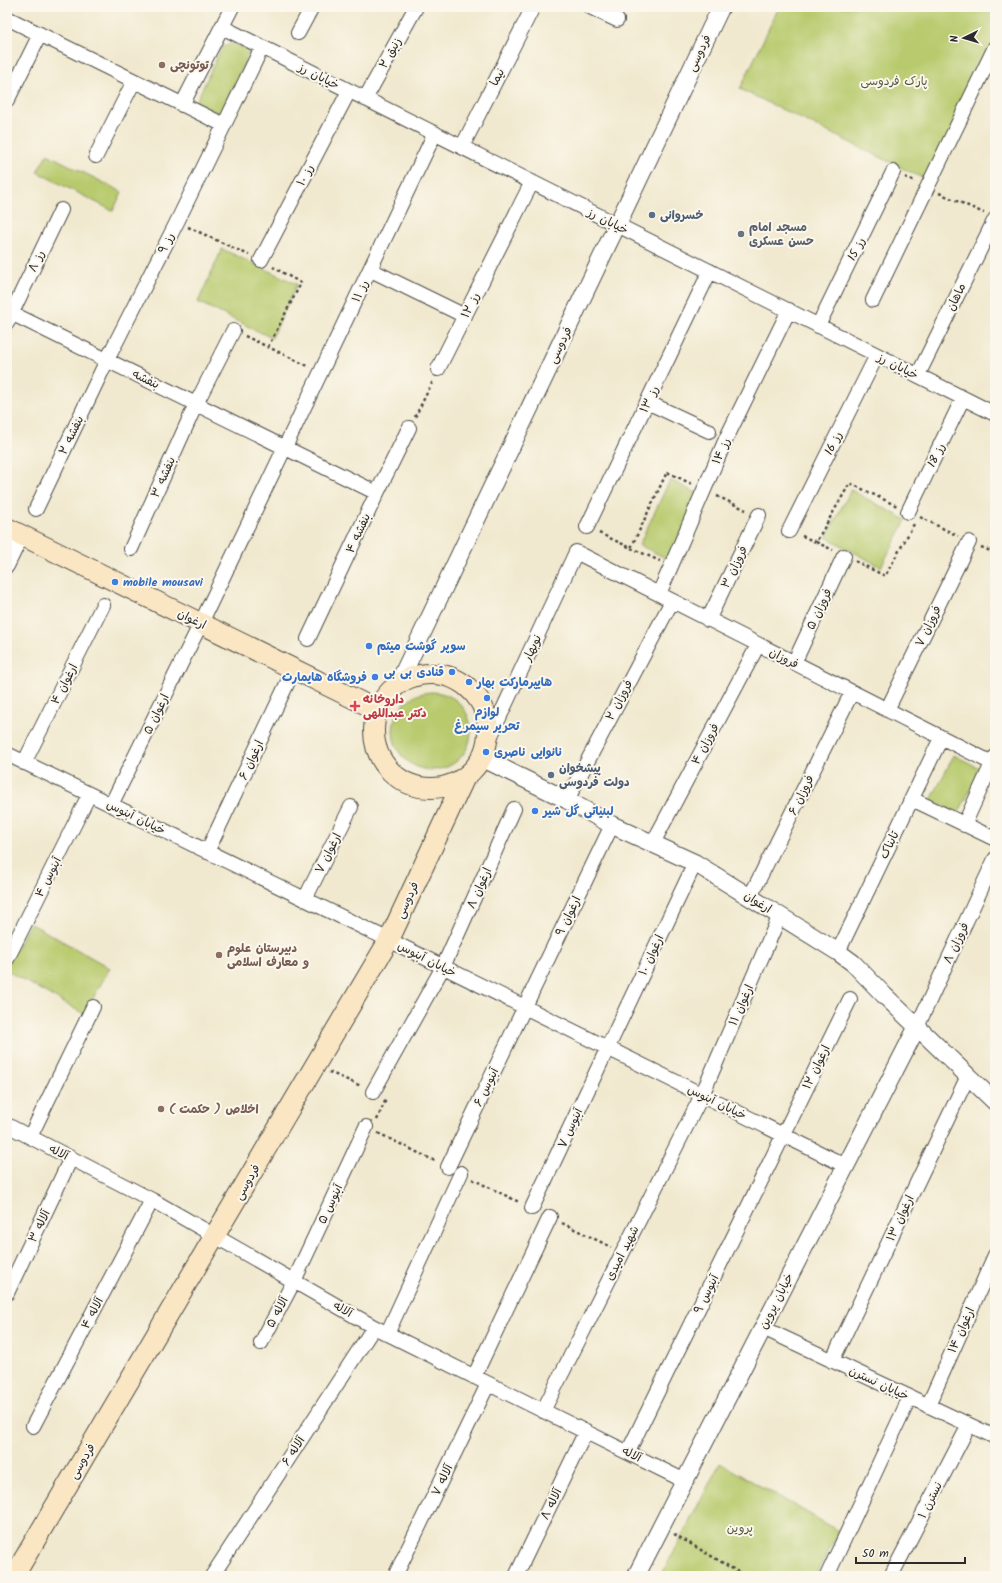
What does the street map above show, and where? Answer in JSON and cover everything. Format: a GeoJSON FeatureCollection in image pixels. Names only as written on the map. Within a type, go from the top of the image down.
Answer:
{"type":"FeatureCollection","features":[{"type":"Feature","properties":{"kind":"main road","name":"ارغوان"},"geometry":{"type":"LineString","coordinates":[[14,531],[377,710]]}},
{"type":"Feature","properties":{"kind":"main road"},"geometry":{"type":"LineString","coordinates":[[430,673],[447,676],[463,683],[476,695],[485,710],[488,727],[485,751],[474,769],[464,779],[449,786],[433,789],[417,787],[402,781],[380,758],[375,742],[374,726],[377,710],[386,696],[398,684],[413,676],[430,673]]}},
{"type":"Feature","properties":{"kind":"main road","name":"فردوسی"},"geometry":{"type":"LineString","coordinates":[[14,1576],[215,1236],[314,1064],[389,940],[464,779]]}},
{"type":"Feature","properties":{"kind":"street"},"geometry":{"type":"LineString","coordinates":[[182,105],[232,7]]}},
{"type":"Feature","properties":{"kind":"street"},"geometry":{"type":"LineString","coordinates":[[298,34],[312,7]]}},
{"type":"Feature","properties":{"kind":"street","name":"زنبق ۲"},"geometry":{"type":"LineString","coordinates":[[365,99],[416,7]]}},
{"type":"Feature","properties":{"kind":"street","name":"نیما"},"geometry":{"type":"LineString","coordinates":[[462,147],[533,7]]}},
{"type":"Feature","properties":{"kind":"street"},"geometry":{"type":"LineString","coordinates":[[590,7],[617,20]]}},
{"type":"Feature","properties":{"kind":"street","name":"فردوسی"},"geometry":{"type":"LineString","coordinates":[[398,684],[721,7]]}},
{"type":"Feature","properties":{"kind":"street"},"geometry":{"type":"LineString","coordinates":[[7,18],[224,125]]}},
{"type":"Feature","properties":{"kind":"street","name":"خیابان رز"},"geometry":{"type":"LineString","coordinates":[[222,27],[995,414]]}},
{"type":"Feature","properties":{"kind":"street"},"geometry":{"type":"LineString","coordinates":[[7,101],[40,34]]}},
{"type":"Feature","properties":{"kind":"street","name":"رز ۹"},"geometry":{"type":"LineString","coordinates":[[107,360],[177,222],[262,47]]}},
{"type":"Feature","properties":{"kind":"street"},"geometry":{"type":"LineString","coordinates":[[873,300],[995,47]]}},
{"type":"Feature","properties":{"kind":"street"},"geometry":{"type":"LineString","coordinates":[[96,156],[134,81]]}},
{"type":"Feature","properties":{"kind":"street","name":"رز ۱۰"},"geometry":{"type":"LineString","coordinates":[[260,260],[349,91]]}},
{"type":"Feature","properties":{"kind":"street","name":"رز ۱۱"},"geometry":{"type":"LineString","coordinates":[[285,448],[434,134]]}},
{"type":"Feature","properties":{"kind":"street","name":"رز 15"},"geometry":{"type":"LineString","coordinates":[[818,326],[893,172]]}},
{"type":"Feature","properties":{"kind":"street","name":"رز ۱۲"},"geometry":{"type":"LineString","coordinates":[[438,370],[532,182]]}},
{"type":"Feature","properties":{"kind":"street","name":"رز ۸"},"geometry":{"type":"LineString","coordinates":[[9,315],[61,210]]}},
{"type":"Feature","properties":{"kind":"street","name":"ماهان"},"geometry":{"type":"LineString","coordinates":[[918,376],[992,218]]}},
{"type":"Feature","properties":{"kind":"street","name":"رز ۱۳"},"geometry":{"type":"LineString","coordinates":[[587,527],[710,271]]}},
{"type":"Feature","properties":{"kind":"street"},"geometry":{"type":"LineString","coordinates":[[376,273],[465,316]]}},
{"type":"Feature","properties":{"kind":"street","name":"رز ۱۴"},"geometry":{"type":"LineString","coordinates":[[659,594],[726,439],[789,310]]}},
{"type":"Feature","properties":{"kind":"street","name":"بنفشه"},"geometry":{"type":"LineString","coordinates":[[9,315],[107,360],[377,493]]}},
{"type":"Feature","properties":{"kind":"street"},"geometry":{"type":"LineString","coordinates":[[196,404],[233,331]]}},
{"type":"Feature","properties":{"kind":"street","name":"رز 16"},"geometry":{"type":"LineString","coordinates":[[789,531],[877,355]]}},
{"type":"Feature","properties":{"kind":"street","name":"بنفشه ۲"},"geometry":{"type":"LineString","coordinates":[[36,509],[107,360]]}},
{"type":"Feature","properties":{"kind":"street","name":"رز 18"},"geometry":{"type":"LineString","coordinates":[[911,517],[963,398]]}},
{"type":"Feature","properties":{"kind":"street"},"geometry":{"type":"LineString","coordinates":[[647,402],[709,431]]}},
{"type":"Feature","properties":{"kind":"street","name":"بنفشه ۳"},"geometry":{"type":"LineString","coordinates":[[131,549],[196,404]]}},
{"type":"Feature","properties":{"kind":"street","name":"بنفشه ۴"},"geometry":{"type":"LineString","coordinates":[[308,639],[409,428]]}},
{"type":"Feature","properties":{"kind":"street"},"geometry":{"type":"LineString","coordinates":[[201,623],[285,448]]}},
{"type":"Feature","properties":{"kind":"street","name":"فروزان ۳"},"geometry":{"type":"LineString","coordinates":[[708,620],[759,515]]}},
{"type":"Feature","properties":{"kind":"street"},"geometry":{"type":"LineString","coordinates":[[7,566],[14,531]]}},
{"type":"Feature","properties":{"kind":"street","name":"فروزان ۷"},"geometry":{"type":"LineString","coordinates":[[887,710],[969,542]]}},
{"type":"Feature","properties":{"kind":"street","name":"فروزان"},"geometry":{"type":"LineString","coordinates":[[576,552],[941,738],[993,760]]}},
{"type":"Feature","properties":{"kind":"street","name":"نوبهار"},"geometry":{"type":"LineString","coordinates":[[485,751],[576,552]]}},
{"type":"Feature","properties":{"kind":"street","name":"فروزان ۵"},"geometry":{"type":"LineString","coordinates":[[794,663],[844,556]]}},
{"type":"Feature","properties":{"kind":"street","name":"فروزان ۲"},"geometry":{"type":"LineString","coordinates":[[567,800],[672,601]]}},
{"type":"Feature","properties":{"kind":"street","name":"ارغوان ۴"},"geometry":{"type":"LineString","coordinates":[[24,763],[104,605]]}},
{"type":"Feature","properties":{"kind":"street","name":"ارغوان ۵"},"geometry":{"type":"LineString","coordinates":[[111,805],[201,623]]}},
{"type":"Feature","properties":{"kind":"street","name":"فروزان ۴"},"geometry":{"type":"LineString","coordinates":[[653,843],[758,644]]}},
{"type":"Feature","properties":{"kind":"street","name":"ارغوان ۶"},"geometry":{"type":"LineString","coordinates":[[207,852],[294,669]]}},
{"type":"Feature","properties":{"kind":"street","name":"فروزان ۶"},"geometry":{"type":"LineString","coordinates":[[750,897],[852,692]]}},
{"type":"Feature","properties":{"kind":"street","name":"تابناک"},"geometry":{"type":"LineString","coordinates":[[838,952],[941,738]]}},
{"type":"Feature","properties":{"kind":"street","name":"ارغوان"},"geometry":{"type":"LineString","coordinates":[[485,751],[612,825],[695,863],[838,952],[853,963],[995,1102]]}},
{"type":"Feature","properties":{"kind":"street","name":"خیابان آبنوس"},"geometry":{"type":"LineString","coordinates":[[7,754],[389,940],[846,1166]]}},
{"type":"Feature","properties":{"kind":"street"},"geometry":{"type":"LineString","coordinates":[[964,825],[993,760]]}},
{"type":"Feature","properties":{"kind":"street","name":"آبنوس ۴"},"geometry":{"type":"LineString","coordinates":[[7,959],[89,795]]}},
{"type":"Feature","properties":{"kind":"street"},"geometry":{"type":"LineString","coordinates":[[912,799],[995,839]]}},
{"type":"Feature","properties":{"kind":"street","name":"ارغوان ۷"},"geometry":{"type":"LineString","coordinates":[[305,899],[351,807]]}},
{"type":"Feature","properties":{"kind":"street","name":"ارغوان ۸"},"geometry":{"type":"LineString","coordinates":[[443,967],[514,809]]}},
{"type":"Feature","properties":{"kind":"street","name":"ارغوان ۹"},"geometry":{"type":"LineString","coordinates":[[524,1007],[612,825]]}},
{"type":"Feature","properties":{"kind":"street","name":"فروزان ۸"},"geometry":{"type":"LineString","coordinates":[[917,1027],[995,859]]}},
{"type":"Feature","properties":{"kind":"street","name":"ارغوان ۱۰"},"geometry":{"type":"LineString","coordinates":[[607,1048],[695,863]]}},
{"type":"Feature","properties":{"kind":"street","name":"ارغوان ۱۱"},"geometry":{"type":"LineString","coordinates":[[702,1095],[780,916]]}},
{"type":"Feature","properties":{"kind":"street"},"geometry":{"type":"LineString","coordinates":[[373,1092],[443,967]]}},
{"type":"Feature","properties":{"kind":"street","name":"ارغوان ۱۲"},"geometry":{"type":"LineString","coordinates":[[783,1135],[850,999]]}},
{"type":"Feature","properties":{"kind":"street","name":"آبنوس ۶"},"geometry":{"type":"LineString","coordinates":[[448,1167],[524,1007]]}},
{"type":"Feature","properties":{"kind":"street"},"geometry":{"type":"LineString","coordinates":[[30,1137],[93,1008]]}},
{"type":"Feature","properties":{"kind":"street","name":"خیابان پروین"},"geometry":{"type":"LineString","coordinates":[[636,1576],[917,1027]]}},
{"type":"Feature","properties":{"kind":"street","name":"آبنوس ۷"},"geometry":{"type":"LineString","coordinates":[[532,1208],[607,1048]]}},
{"type":"Feature","properties":{"kind":"street","name":"ارغوان ۱۳"},"geometry":{"type":"LineString","coordinates":[[832,1361],[968,1076]]}},
{"type":"Feature","properties":{"kind":"street","name":"شهید امیدی"},"geometry":{"type":"LineString","coordinates":[[543,1411],[702,1095]]}},
{"type":"Feature","properties":{"kind":"street","name":"آلاله"},"geometry":{"type":"LineString","coordinates":[[7,1125],[152,1200],[387,1334],[685,1481]]}},
{"type":"Feature","properties":{"kind":"street","name":"آبنوس ۵"},"geometry":{"type":"LineString","coordinates":[[294,1281],[366,1127]]}},
{"type":"Feature","properties":{"kind":"street","name":"آبنوس ۹"},"geometry":{"type":"LineString","coordinates":[[628,1452],[783,1135]]}},
{"type":"Feature","properties":{"kind":"street","name":"آلاله ۳"},"geometry":{"type":"LineString","coordinates":[[7,1293],[72,1158]]}},
{"type":"Feature","properties":{"kind":"street"},"geometry":{"type":"LineString","coordinates":[[387,1334],[461,1174]]}},
{"type":"Feature","properties":{"kind":"street","name":"آلاله ۴"},"geometry":{"type":"LineString","coordinates":[[33,1426],[152,1200]]}},
{"type":"Feature","properties":{"kind":"street"},"geometry":{"type":"LineString","coordinates":[[474,1377],[550,1217]]}},
{"type":"Feature","properties":{"kind":"street","name":"ارغوان ۱۴"},"geometry":{"type":"LineString","coordinates":[[928,1406],[995,1255]]}},
{"type":"Feature","properties":{"kind":"street","name":"آلاله ۵"},"geometry":{"type":"LineString","coordinates":[[261,1343],[294,1281]]}},
{"type":"Feature","properties":{"kind":"street","name":"آلاله ۶"},"geometry":{"type":"LineString","coordinates":[[212,1576],[374,1327]]}},
{"type":"Feature","properties":{"kind":"street","name":"خیابان نسترن"},"geometry":{"type":"LineString","coordinates":[[763,1328],[995,1437]]}},
{"type":"Feature","properties":{"kind":"street","name":"آلاله ۷"},"geometry":{"type":"LineString","coordinates":[[395,1576],[488,1384]]}},
{"type":"Feature","properties":{"kind":"street"},"geometry":{"type":"LineString","coordinates":[[827,1576],[910,1397]]}},
{"type":"Feature","properties":{"kind":"street","name":"نسترن ۱"},"geometry":{"type":"LineString","coordinates":[[891,1576],[969,1425]]}},
{"type":"Feature","properties":{"kind":"street","name":"آلاله ۸"},"geometry":{"type":"LineString","coordinates":[[516,1576],[586,1431]]}},
{"type":"Feature","properties":{"kind":"path"},"geometry":{"type":"LineString","coordinates":[[893,172],[992,218]]}},
{"type":"Feature","properties":{"kind":"path"},"geometry":{"type":"LineString","coordinates":[[177,222],[260,260],[301,283],[268,347]]}},
{"type":"Feature","properties":{"kind":"path"},"geometry":{"type":"LineString","coordinates":[[233,331],[321,372]]}},
{"type":"Feature","properties":{"kind":"path"},"geometry":{"type":"LineString","coordinates":[[409,428],[438,370]]}},
{"type":"Feature","properties":{"kind":"path"},"geometry":{"type":"LineString","coordinates":[[816,542],[885,576],[911,517]]}},
{"type":"Feature","properties":{"kind":"path"},"geometry":{"type":"LineString","coordinates":[[631,548],[671,567]]}},
{"type":"Feature","properties":{"kind":"path"},"geometry":{"type":"LineString","coordinates":[[366,1127],[448,1167]]}},
{"type":"Feature","properties":{"kind":"path"},"geometry":{"type":"LineString","coordinates":[[461,1174],[532,1208]]}},
{"type":"Feature","properties":{"kind":"path"},"geometry":{"type":"LineString","coordinates":[[550,1217],[622,1253]]}},
{"type":"Feature","properties":{"kind":"path"},"geometry":{"type":"LineString","coordinates":[[661,1527],[745,1576]]}},
{"type":"Feature","properties":{"kind":"green space","name":"پارک فردوسی"},"geometry":{"type":"Polygon","coordinates":[[[779,7],[995,7],[995,43],[929,181],[740,89],[779,7]]]}},
{"type":"Feature","properties":{"kind":"green space"},"geometry":{"type":"Polygon","coordinates":[[[234,43],[250,51],[220,114],[196,102],[222,47],[234,43]]]}},
{"type":"Feature","properties":{"kind":"green space"},"geometry":{"type":"Polygon","coordinates":[[[47,154],[122,192],[113,211],[37,172],[47,154]]]}},
{"type":"Feature","properties":{"kind":"green space"},"geometry":{"type":"Polygon","coordinates":[[[222,249],[297,284],[272,338],[198,302],[222,249]]]}},
{"type":"Feature","properties":{"kind":"green space"},"geometry":{"type":"Polygon","coordinates":[[[670,480],[701,495],[670,560],[639,545],[670,480]]]}},
{"type":"Feature","properties":{"kind":"green space"},"geometry":{"type":"Polygon","coordinates":[[[851,490],[906,520],[881,567],[826,537],[851,490]]]}},
{"type":"Feature","properties":{"kind":"green space"},"geometry":{"type":"Polygon","coordinates":[[[432,692],[447,695],[459,704],[468,716],[471,731],[468,746],[459,758],[447,767],[432,770],[417,767],[405,758],[396,746],[393,731],[396,716],[405,704],[417,695],[432,692]]]}},
{"type":"Feature","properties":{"kind":"green space"},"geometry":{"type":"Polygon","coordinates":[[[954,755],[981,769],[958,814],[931,800],[954,755]]]}},
{"type":"Feature","properties":{"kind":"green space"},"geometry":{"type":"Polygon","coordinates":[[[30,923],[110,968],[84,1014],[7,971],[7,965],[30,923]]]}},
{"type":"Feature","properties":{"kind":"green space","name":"پروین"},"geometry":{"type":"Polygon","coordinates":[[[720,1463],[839,1531],[816,1576],[661,1576],[720,1463]]]}},
{"type":"Feature","properties":{"kind":"place","name":"توتونچی"},"geometry":{"type":"Point","coordinates":[162,65]}},
{"type":"Feature","properties":{"kind":"place","name":"خسروانی"},"geometry":{"type":"Point","coordinates":[652,215]}},
{"type":"Feature","properties":{"kind":"place","name":"مسجد امام حسن عسکری"},"geometry":{"type":"Point","coordinates":[741,234]}},
{"type":"Feature","properties":{"kind":"place","name":"mobile mousavi"},"geometry":{"type":"Point","coordinates":[115,582]}},
{"type":"Feature","properties":{"kind":"place","name":"سوپر گوشت میثم"},"geometry":{"type":"Point","coordinates":[369,646]}},
{"type":"Feature","properties":{"kind":"place","name":"قنادی بی بی"},"geometry":{"type":"Point","coordinates":[452,672]}},
{"type":"Feature","properties":{"kind":"place","name":"فروشگاه هایمارت"},"geometry":{"type":"Point","coordinates":[375,677]}},
{"type":"Feature","properties":{"kind":"place","name":"هایپرمارکت بهار"},"geometry":{"type":"Point","coordinates":[469,682]}},
{"type":"Feature","properties":{"kind":"place","name":"لوازم تحریر سیمرغ"},"geometry":{"type":"Point","coordinates":[487,698]}},
{"type":"Feature","properties":{"kind":"place","name":"داروخانه دکتر عبداللهی"},"geometry":{"type":"Point","coordinates":[355,706]}},
{"type":"Feature","properties":{"kind":"place","name":"نانوایی ناصری"},"geometry":{"type":"Point","coordinates":[486,752]}},
{"type":"Feature","properties":{"kind":"place","name":"پیشخوان دولت فردوسی"},"geometry":{"type":"Point","coordinates":[551,775]}},
{"type":"Feature","properties":{"kind":"place","name":"لبنیاتی گل شیر"},"geometry":{"type":"Point","coordinates":[535,811]}},
{"type":"Feature","properties":{"kind":"place","name":"دبیرستان علوم و معارف اسلامی"},"geometry":{"type":"Point","coordinates":[219,955]}},
{"type":"Feature","properties":{"kind":"place","name":"اخلاص ( حکمت )"},"geometry":{"type":"Point","coordinates":[161,1109]}}]}
